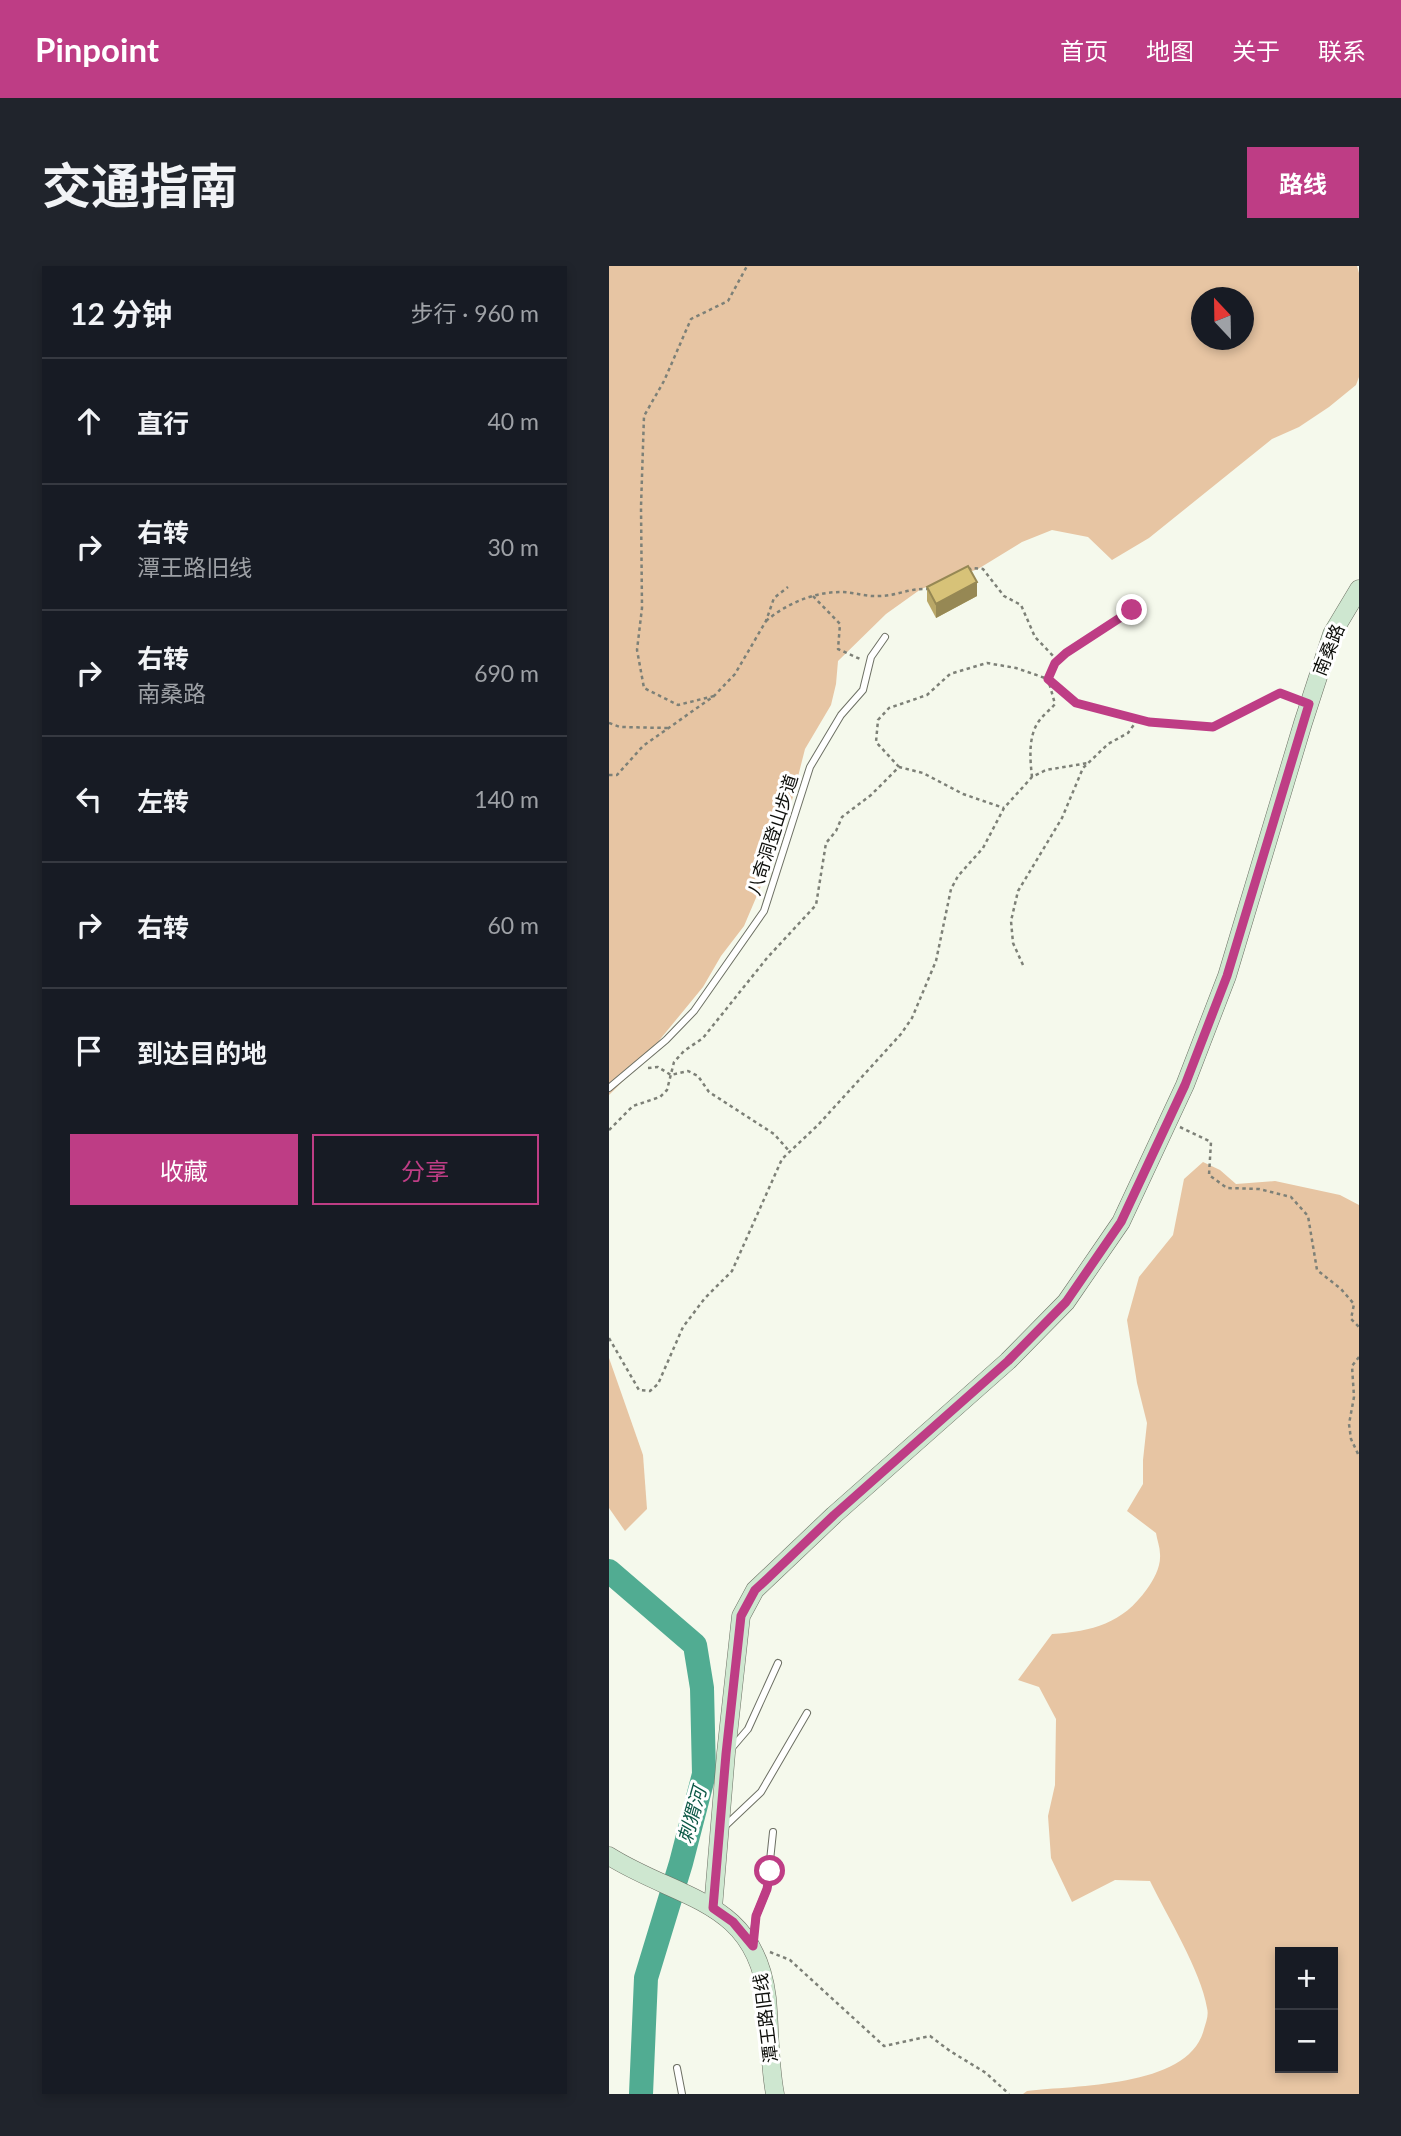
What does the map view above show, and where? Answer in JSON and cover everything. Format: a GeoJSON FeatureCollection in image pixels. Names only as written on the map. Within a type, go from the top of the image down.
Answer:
{"type":"FeatureCollection","features":[{"type":"Feature","properties":{"kind":"street","name":"南桑路"},"geometry":{"type":"LineString","coordinates":[[708,1905],[720,1830],[741,1616],[755,1590],[834,1515],[1008,1361],[1066,1302],[1121,1222],[1185,1085],[1227,976],[1332,634],[1359,589]]}},
{"type":"Feature","properties":{"kind":"street","name":"潭王路旧线"},"geometry":{"type":"LineString","coordinates":[[609,1856],[708,1905],[733,1922],[753,1946],[767,1996],[775,2094]]}},
{"type":"Feature","properties":{"kind":"lane","name":"八奇洞登山步道"},"geometry":{"type":"LineString","coordinates":[[609,1088],[666,1040],[694,1011],[764,911],[810,767],[841,715],[863,690],[871,657],[885,638]]}},
{"type":"Feature","properties":{"kind":"lane"},"geometry":{"type":"LineString","coordinates":[[726,1754],[748,1729],[778,1663]]}},
{"type":"Feature","properties":{"kind":"lane"},"geometry":{"type":"LineString","coordinates":[[720,1830],[761,1792],[807,1713]]}},
{"type":"Feature","properties":{"kind":"lane"},"geometry":{"type":"LineString","coordinates":[[753,1946],[756,1916],[767,1889],[772,1832]]}},
{"type":"Feature","properties":{"kind":"lane"},"geometry":{"type":"LineString","coordinates":[[677,2068],[682,2094]]}},
{"type":"Feature","properties":{"kind":"path"},"geometry":{"type":"LineString","coordinates":[[715,696],[678,705],[644,688],[638,650],[642,598],[644,416],[664,380],[691,319],[728,301],[747,266]]}},
{"type":"Feature","properties":{"kind":"path"},"geometry":{"type":"LineString","coordinates":[[964,572],[973,568],[987,573],[1004,596],[1021,605],[1035,637],[1058,661]]}},
{"type":"Feature","properties":{"kind":"path"},"geometry":{"type":"LineString","coordinates":[[609,775],[617,775],[643,746],[715,696],[735,674],[766,621],[774,598],[788,587]]}},
{"type":"Feature","properties":{"kind":"path"},"geometry":{"type":"LineString","coordinates":[[766,621],[788,606],[813,596],[842,592],[881,597],[914,588],[929,589]]}},
{"type":"Feature","properties":{"kind":"path"},"geometry":{"type":"LineString","coordinates":[[813,596],[839,624],[838,649],[870,663]]}},
{"type":"Feature","properties":{"kind":"path"},"geometry":{"type":"LineString","coordinates":[[1032,777],[1030,758],[1033,730],[1055,704],[1048,679],[1058,661],[1132,610]]}},
{"type":"Feature","properties":{"kind":"path"},"geometry":{"type":"LineString","coordinates":[[1004,808],[963,794],[923,773],[899,767],[876,742],[878,720],[889,708],[927,695],[950,674],[987,663],[1016,668],[1048,679],[1076,703],[1138,719],[1213,727],[1280,693],[1309,704]]}},
{"type":"Feature","properties":{"kind":"path"},"geometry":{"type":"LineString","coordinates":[[1023,965],[1013,943],[1011,921],[1019,891],[1062,818],[1083,768],[1108,744],[1128,733],[1138,719]]}},
{"type":"Feature","properties":{"kind":"path"},"geometry":{"type":"LineString","coordinates":[[609,723],[620,727],[670,729]]}},
{"type":"Feature","properties":{"kind":"path"},"geometry":{"type":"LineString","coordinates":[[609,1338],[639,1390],[650,1391],[658,1384],[683,1327],[705,1298],[732,1271],[782,1159],[818,1125],[901,1034],[912,1018],[936,961],[951,889],[958,876],[983,848],[1004,808],[1032,777],[1046,770],[1088,763]]}},
{"type":"Feature","properties":{"kind":"path"},"geometry":{"type":"LineString","coordinates":[[609,1130],[633,1106],[660,1097],[667,1090],[674,1062],[703,1038],[767,958],[816,905],[827,843],[837,831],[842,817],[871,795],[899,767]]}},
{"type":"Feature","properties":{"kind":"path"},"geometry":{"type":"LineString","coordinates":[[631,1070],[658,1067],[671,1075],[688,1071],[698,1076],[709,1092],[774,1134],[790,1152]]}},
{"type":"Feature","properties":{"kind":"path"},"geometry":{"type":"LineString","coordinates":[[1168,1121],[1211,1142],[1209,1175],[1227,1188],[1259,1189],[1291,1197],[1308,1216],[1317,1270],[1341,1289],[1354,1304],[1351,1319],[1359,1327]]}},
{"type":"Feature","properties":{"kind":"path"},"geometry":{"type":"LineString","coordinates":[[1359,1357],[1352,1366],[1354,1397],[1349,1424],[1351,1439],[1359,1456]]}},
{"type":"Feature","properties":{"kind":"path"},"geometry":{"type":"LineString","coordinates":[[753,1946],[790,1960],[884,2046],[930,2036],[986,2073],[1009,2094]]}},
{"type":"Feature","properties":{"kind":"shaded area"},"geometry":{"type":"Polygon","coordinates":[[[609,266],[1357,266],[1359,377],[1356,385],[1329,407],[1299,427],[1272,439],[1149,538],[1112,560],[1088,537],[1052,530],[1022,542],[978,569],[921,589],[886,614],[838,661],[831,705],[805,749],[788,816],[744,926],[721,956],[703,987],[639,1065],[609,1095],[609,266]]]}},
{"type":"Feature","properties":{"kind":"shaded area"},"geometry":{"type":"Polygon","coordinates":[[[1203,1162],[1220,1170],[1236,1184],[1275,1181],[1340,1195],[1359,1205],[1359,2094],[1023,2094],[1027,2091],[1128,2080],[1155,2073],[1177,2063],[1194,2048],[1204,2029],[1208,2013],[1198,1977],[1150,1881],[1115,1880],[1072,1902],[1051,1858],[1048,1816],[1055,1785],[1056,1719],[1039,1687],[1018,1680],[1052,1634],[1081,1631],[1117,1618],[1137,1601],[1150,1585],[1158,1568],[1160,1551],[1156,1533],[1127,1511],[1143,1484],[1147,1423],[1137,1383],[1127,1320],[1139,1277],[1173,1235],[1184,1179],[1203,1162]]]}},
{"type":"Feature","properties":{"kind":"shaded area"},"geometry":{"type":"Polygon","coordinates":[[[609,1358],[643,1455],[647,1509],[625,1531],[609,1508],[609,1358]]]}},
{"type":"Feature","properties":{"kind":"building"},"geometry":{"type":"Polygon","coordinates":[[[968,566],[977,582],[936,604],[927,587],[968,566]]]}},
{"type":"Feature","properties":{"kind":"waterway","name":"刺猬河"},"geometry":{"type":"LineString","coordinates":[[609,1571],[695,1645],[702,1688],[704,1774],[681,1863],[646,1978],[641,2094]]}},
{"type":"Feature","properties":{"kind":"route"},"geometry":{"type":"LineString","coordinates":[[770,1871],[767,1889],[756,1916],[753,1946],[733,1922],[713,1908],[741,1616],[755,1590],[834,1515],[1008,1361],[1066,1302],[1121,1222],[1185,1085],[1227,976],[1309,704],[1280,693],[1213,727],[1149,722],[1076,703],[1048,679],[1055,663],[1066,653],[1132,610]]}}]}
